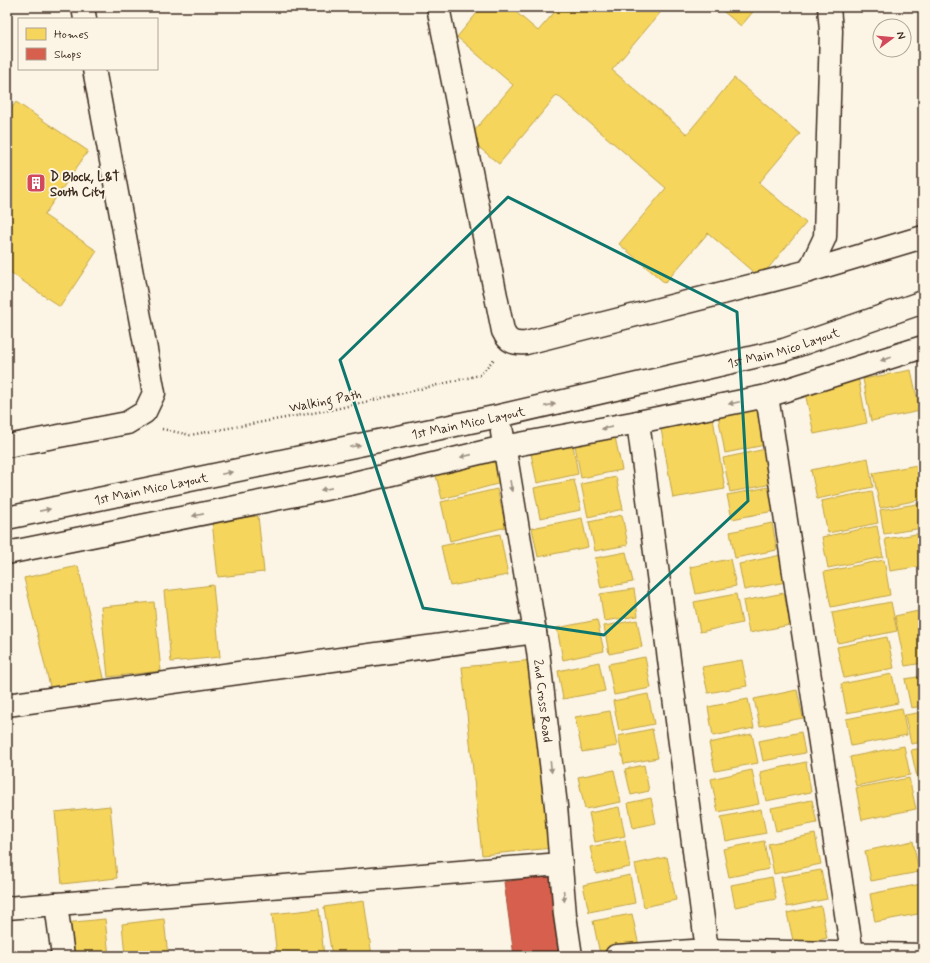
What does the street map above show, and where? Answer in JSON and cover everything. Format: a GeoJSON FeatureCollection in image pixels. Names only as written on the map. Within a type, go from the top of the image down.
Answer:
{"type":"FeatureCollection","features":[{"type":"Feature","properties":{"kind":"street"},"geometry":{"type":"LineString","coordinates":[[82,7],[85,18]]}},
{"type":"Feature","properties":{"kind":"street"},"geometry":{"type":"LineString","coordinates":[[438,7],[503,331],[510,342],[516,344],[526,343],[809,271],[923,237]]}},
{"type":"Feature","properties":{"kind":"street"},"geometry":{"type":"LineString","coordinates":[[809,271],[826,237],[831,31],[829,7]]}},
{"type":"Feature","properties":{"kind":"street"},"geometry":{"type":"LineString","coordinates":[[7,446],[127,423],[145,412],[154,393],[94,70]]}},
{"type":"Feature","properties":{"kind":"street","name":"1st Main Mico Layout"},"geometry":{"type":"LineString","coordinates":[[7,518],[499,416],[784,350],[923,302]]}},
{"type":"Feature","properties":{"kind":"street"},"geometry":{"type":"LineString","coordinates":[[7,553],[350,484],[504,447],[768,396],[923,347]]}},
{"type":"Feature","properties":{"kind":"street"},"geometry":{"type":"LineString","coordinates":[[768,396],[852,954]]}},
{"type":"Feature","properties":{"kind":"street","name":"2nd Cross Road"},"geometry":{"type":"LineString","coordinates":[[499,416],[535,632],[556,806],[565,916],[572,956]]}},
{"type":"Feature","properties":{"kind":"street"},"geometry":{"type":"LineString","coordinates":[[638,422],[707,950]]}},
{"type":"Feature","properties":{"kind":"street"},"geometry":{"type":"LineString","coordinates":[[7,705],[535,632]]}},
{"type":"Feature","properties":{"kind":"street"},"geometry":{"type":"LineString","coordinates":[[7,908],[561,864]]}},
{"type":"Feature","properties":{"kind":"street"},"geometry":{"type":"LineString","coordinates":[[56,904],[63,956]]}},
{"type":"Feature","properties":{"kind":"street"},"geometry":{"type":"LineString","coordinates":[[616,956],[707,950],[923,955]]}},
{"type":"Feature","properties":{"kind":"path","name":"Walking Path"},"geometry":{"type":"LineString","coordinates":[[127,423],[190,434],[335,409],[480,375],[510,342]]}},
{"type":"Feature","properties":{"kind":"highlighted area"},"geometry":{"type":"Polygon","coordinates":[[[508,197],[737,312],[748,501],[604,635],[423,608],[340,360],[508,197]]]}},
{"type":"Feature","properties":{"kind":"building: Homes"},"geometry":{"type":"Polygon","coordinates":[[[482,7],[510,7],[538,31],[559,7],[665,7],[612,70],[687,134],[734,78],[800,134],[759,183],[806,223],[760,278],[708,233],[665,283],[619,244],[666,188],[557,95],[499,164],[468,138],[513,85],[457,37],[482,7]]]}},
{"type":"Feature","properties":{"kind":"building: Homes"},"geometry":{"type":"Polygon","coordinates":[[[718,7],[757,7],[741,26],[718,7]]]}},
{"type":"Feature","properties":{"kind":"building: Homes","name":"D Block, L&T South City"},"geometry":{"type":"Polygon","coordinates":[[[16,102],[88,151],[44,215],[97,251],[60,307],[7,270],[7,115],[16,102]]]}},
{"type":"Feature","properties":{"kind":"building: Homes"},"geometry":{"type":"Polygon","coordinates":[[[911,370],[920,411],[871,421],[863,379],[911,370]]]}},
{"type":"Feature","properties":{"kind":"building: Homes"},"geometry":{"type":"Polygon","coordinates":[[[858,377],[867,423],[814,434],[804,388],[858,377]]]}},
{"type":"Feature","properties":{"kind":"building: Homes"},"geometry":{"type":"Polygon","coordinates":[[[757,407],[765,445],[725,453],[718,415],[757,407]]]}},
{"type":"Feature","properties":{"kind":"building: Homes"},"geometry":{"type":"Polygon","coordinates":[[[712,413],[725,489],[673,498],[660,423],[712,413]]]}},
{"type":"Feature","properties":{"kind":"building: Homes"},"geometry":{"type":"Polygon","coordinates":[[[615,437],[622,470],[581,478],[575,445],[615,437]]]}},
{"type":"Feature","properties":{"kind":"building: Homes"},"geometry":{"type":"Polygon","coordinates":[[[573,445],[578,474],[537,483],[531,454],[573,445]]]}},
{"type":"Feature","properties":{"kind":"building: Homes"},"geometry":{"type":"Polygon","coordinates":[[[766,449],[772,484],[730,492],[723,458],[766,449]]]}},
{"type":"Feature","properties":{"kind":"building: Homes"},"geometry":{"type":"Polygon","coordinates":[[[493,453],[501,483],[442,499],[434,468],[493,453]]]}},
{"type":"Feature","properties":{"kind":"building: Homes"},"geometry":{"type":"Polygon","coordinates":[[[868,458],[873,487],[817,499],[811,470],[868,458]]]}},
{"type":"Feature","properties":{"kind":"building: Homes"},"geometry":{"type":"Polygon","coordinates":[[[923,464],[923,499],[880,508],[873,473],[923,464]]]}},
{"type":"Feature","properties":{"kind":"building: Homes"},"geometry":{"type":"Polygon","coordinates":[[[616,477],[623,509],[588,517],[581,484],[616,477]]]}},
{"type":"Feature","properties":{"kind":"building: Homes"},"geometry":{"type":"Polygon","coordinates":[[[574,480],[581,510],[540,518],[534,488],[574,480]]]}},
{"type":"Feature","properties":{"kind":"building: Homes"},"geometry":{"type":"Polygon","coordinates":[[[769,487],[774,511],[732,519],[727,495],[769,487]]]}},
{"type":"Feature","properties":{"kind":"building: Homes"},"geometry":{"type":"Polygon","coordinates":[[[497,489],[506,527],[450,541],[441,502],[497,489]]]}},
{"type":"Feature","properties":{"kind":"building: Homes"},"geometry":{"type":"Polygon","coordinates":[[[872,491],[878,523],[828,533],[821,501],[872,491]]]}},
{"type":"Feature","properties":{"kind":"building: Homes"},"geometry":{"type":"Polygon","coordinates":[[[923,503],[923,528],[884,534],[880,510],[923,503]]]}},
{"type":"Feature","properties":{"kind":"building: Homes"},"geometry":{"type":"Polygon","coordinates":[[[622,515],[628,545],[595,551],[589,522],[622,515]]]}},
{"type":"Feature","properties":{"kind":"building: Homes"},"geometry":{"type":"Polygon","coordinates":[[[258,516],[264,572],[218,577],[212,521],[258,516]]]}},
{"type":"Feature","properties":{"kind":"building: Homes"},"geometry":{"type":"Polygon","coordinates":[[[582,518],[588,547],[538,557],[532,528],[582,518]]]}},
{"type":"Feature","properties":{"kind":"building: Homes"},"geometry":{"type":"Polygon","coordinates":[[[772,523],[777,550],[735,558],[730,532],[772,523]]]}},
{"type":"Feature","properties":{"kind":"building: Homes"},"geometry":{"type":"Polygon","coordinates":[[[877,526],[883,557],[828,568],[822,537],[877,526]]]}},
{"type":"Feature","properties":{"kind":"building: Homes"},"geometry":{"type":"Polygon","coordinates":[[[923,533],[923,566],[890,571],[885,539],[923,533]]]}},
{"type":"Feature","properties":{"kind":"building: Homes"},"geometry":{"type":"Polygon","coordinates":[[[500,534],[508,575],[450,586],[441,546],[500,534]]]}},
{"type":"Feature","properties":{"kind":"building: Homes"},"geometry":{"type":"Polygon","coordinates":[[[626,552],[633,582],[601,588],[595,558],[626,552]]]}},
{"type":"Feature","properties":{"kind":"building: Homes"},"geometry":{"type":"Polygon","coordinates":[[[781,555],[786,582],[744,590],[739,564],[781,555]]]}},
{"type":"Feature","properties":{"kind":"building: Homes"},"geometry":{"type":"Polygon","coordinates":[[[730,559],[736,586],[696,594],[690,567],[730,559]]]}},
{"type":"Feature","properties":{"kind":"building: Homes"},"geometry":{"type":"Polygon","coordinates":[[[884,560],[890,595],[831,607],[824,572],[884,560]]]}},
{"type":"Feature","properties":{"kind":"building: Homes"},"geometry":{"type":"Polygon","coordinates":[[[78,566],[105,682],[52,695],[24,578],[78,566]]]}},
{"type":"Feature","properties":{"kind":"building: Homes"},"geometry":{"type":"Polygon","coordinates":[[[213,585],[220,657],[171,662],[164,591],[213,585]]]}},
{"type":"Feature","properties":{"kind":"building: Homes"},"geometry":{"type":"Polygon","coordinates":[[[634,589],[638,616],[604,621],[600,594],[634,589]]]}},
{"type":"Feature","properties":{"kind":"building: Homes"},"geometry":{"type":"Polygon","coordinates":[[[784,593],[790,625],[749,633],[743,601],[784,593]]]}},
{"type":"Feature","properties":{"kind":"building: Homes"},"geometry":{"type":"Polygon","coordinates":[[[736,594],[742,623],[700,632],[694,602],[736,594]]]}},
{"type":"Feature","properties":{"kind":"building: Homes"},"geometry":{"type":"Polygon","coordinates":[[[154,602],[161,671],[108,677],[101,607],[154,602]]]}},
{"type":"Feature","properties":{"kind":"building: Homes"},"geometry":{"type":"Polygon","coordinates":[[[891,602],[897,631],[838,643],[832,613],[891,602]]]}},
{"type":"Feature","properties":{"kind":"building: Homes"},"geometry":{"type":"Polygon","coordinates":[[[923,610],[923,663],[905,666],[895,616],[923,610]]]}},
{"type":"Feature","properties":{"kind":"building: Homes"},"geometry":{"type":"Polygon","coordinates":[[[597,620],[604,651],[563,660],[557,628],[597,620]]]}},
{"type":"Feature","properties":{"kind":"building: Homes"},"geometry":{"type":"Polygon","coordinates":[[[637,620],[642,647],[609,654],[604,626],[637,620]]]}},
{"type":"Feature","properties":{"kind":"building: Homes"},"geometry":{"type":"Polygon","coordinates":[[[887,637],[894,668],[844,678],[837,647],[887,637]]]}},
{"type":"Feature","properties":{"kind":"building: Homes"},"geometry":{"type":"Polygon","coordinates":[[[645,657],[651,688],[614,695],[608,664],[645,657]]]}},
{"type":"Feature","properties":{"kind":"building: Homes"},"geometry":{"type":"Polygon","coordinates":[[[533,660],[552,848],[482,855],[462,667],[533,660]]]}},
{"type":"Feature","properties":{"kind":"building: Homes"},"geometry":{"type":"Polygon","coordinates":[[[742,660],[747,686],[708,693],[702,667],[742,660]]]}},
{"type":"Feature","properties":{"kind":"building: Homes"},"geometry":{"type":"Polygon","coordinates":[[[599,662],[605,691],[563,699],[558,671],[599,662]]]}},
{"type":"Feature","properties":{"kind":"building: Homes"},"geometry":{"type":"Polygon","coordinates":[[[892,674],[898,703],[847,713],[841,684],[892,674]]]}},
{"type":"Feature","properties":{"kind":"building: Homes"},"geometry":{"type":"Polygon","coordinates":[[[923,676],[923,706],[911,708],[905,679],[923,676]]]}},
{"type":"Feature","properties":{"kind":"building: Homes"},"geometry":{"type":"Polygon","coordinates":[[[797,690],[803,718],[760,726],[754,699],[797,690]]]}},
{"type":"Feature","properties":{"kind":"building: Homes"},"geometry":{"type":"Polygon","coordinates":[[[648,694],[654,724],[619,731],[613,701],[648,694]]]}},
{"type":"Feature","properties":{"kind":"building: Homes"},"geometry":{"type":"Polygon","coordinates":[[[748,699],[754,728],[713,736],[708,707],[748,699]]]}},
{"type":"Feature","properties":{"kind":"building: Homes"},"geometry":{"type":"Polygon","coordinates":[[[902,708],[907,735],[851,746],[846,719],[902,708]]]}},
{"type":"Feature","properties":{"kind":"building: Homes"},"geometry":{"type":"Polygon","coordinates":[[[610,711],[617,746],[582,752],[575,717],[610,711]]]}},
{"type":"Feature","properties":{"kind":"building: Homes"},"geometry":{"type":"Polygon","coordinates":[[[923,712],[923,742],[911,744],[905,715],[923,712]]]}},
{"type":"Feature","properties":{"kind":"building: Homes"},"geometry":{"type":"Polygon","coordinates":[[[652,729],[658,758],[624,764],[618,736],[652,729]]]}},
{"type":"Feature","properties":{"kind":"building: Homes"},"geometry":{"type":"Polygon","coordinates":[[[801,732],[805,753],[763,761],[759,741],[801,732]]]}},
{"type":"Feature","properties":{"kind":"building: Homes"},"geometry":{"type":"Polygon","coordinates":[[[752,734],[758,763],[715,771],[709,743],[752,734]]]}},
{"type":"Feature","properties":{"kind":"building: Homes"},"geometry":{"type":"Polygon","coordinates":[[[904,746],[910,775],[856,786],[850,757],[904,746]]]}},
{"type":"Feature","properties":{"kind":"building: Homes"},"geometry":{"type":"Polygon","coordinates":[[[923,748],[923,781],[918,782],[911,750],[923,748]]]}},
{"type":"Feature","properties":{"kind":"building: Homes"},"geometry":{"type":"Polygon","coordinates":[[[806,762],[811,792],[766,801],[760,772],[806,762]]]}},
{"type":"Feature","properties":{"kind":"building: Homes"},"geometry":{"type":"Polygon","coordinates":[[[644,765],[649,791],[631,795],[625,769],[644,765]]]}},
{"type":"Feature","properties":{"kind":"building: Homes"},"geometry":{"type":"Polygon","coordinates":[[[614,770],[621,802],[585,809],[578,777],[614,770]]]}},
{"type":"Feature","properties":{"kind":"building: Homes"},"geometry":{"type":"Polygon","coordinates":[[[752,770],[759,804],[718,812],[711,779],[752,770]]]}},
{"type":"Feature","properties":{"kind":"building: Homes"},"geometry":{"type":"Polygon","coordinates":[[[909,778],[916,809],[862,820],[856,788],[909,778]]]}},
{"type":"Feature","properties":{"kind":"building: Homes"},"geometry":{"type":"Polygon","coordinates":[[[651,798],[656,823],[633,828],[628,803],[651,798]]]}},
{"type":"Feature","properties":{"kind":"building: Homes"},"geometry":{"type":"Polygon","coordinates":[[[812,800],[817,823],[776,831],[771,808],[812,800]]]}},
{"type":"Feature","properties":{"kind":"building: Homes"},"geometry":{"type":"Polygon","coordinates":[[[110,806],[117,878],[62,884],[55,812],[110,806]]]}},
{"type":"Feature","properties":{"kind":"building: Homes"},"geometry":{"type":"Polygon","coordinates":[[[619,807],[625,836],[595,842],[589,813],[619,807]]]}},
{"type":"Feature","properties":{"kind":"building: Homes"},"geometry":{"type":"Polygon","coordinates":[[[761,809],[766,833],[726,841],[721,817],[761,809]]]}},
{"type":"Feature","properties":{"kind":"building: Homes"},"geometry":{"type":"Polygon","coordinates":[[[815,834],[821,864],[774,874],[768,844],[815,834]]]}},
{"type":"Feature","properties":{"kind":"building: Homes"},"geometry":{"type":"Polygon","coordinates":[[[625,840],[630,867],[596,874],[590,847],[625,840]]]}},
{"type":"Feature","properties":{"kind":"building: Homes"},"geometry":{"type":"Polygon","coordinates":[[[764,841],[769,869],[729,877],[723,849],[764,841]]]}},
{"type":"Feature","properties":{"kind":"building: Homes"},"geometry":{"type":"Polygon","coordinates":[[[913,841],[919,872],[871,881],[865,851],[913,841]]]}},
{"type":"Feature","properties":{"kind":"building: Homes"},"geometry":{"type":"Polygon","coordinates":[[[667,857],[676,900],[644,907],[635,864],[667,857]]]}},
{"type":"Feature","properties":{"kind":"building: Homes"},"geometry":{"type":"Polygon","coordinates":[[[821,870],[827,899],[787,907],[781,877],[821,870]]]}},
{"type":"Feature","properties":{"kind":"building: Homes"},"geometry":{"type":"Polygon","coordinates":[[[630,875],[635,903],[589,912],[583,885],[630,875]]]}},
{"type":"Feature","properties":{"kind":"building: Homes"},"geometry":{"type":"Polygon","coordinates":[[[772,877],[776,899],[735,907],[731,885],[772,877]]]}},
{"type":"Feature","properties":{"kind":"building: Homes"},"geometry":{"type":"Polygon","coordinates":[[[921,884],[923,894],[923,913],[875,922],[870,894],[921,884]]]}},
{"type":"Feature","properties":{"kind":"building: Homes"},"geometry":{"type":"Polygon","coordinates":[[[364,901],[372,956],[332,956],[324,907],[364,901]]]}},
{"type":"Feature","properties":{"kind":"building: Homes"},"geometry":{"type":"Polygon","coordinates":[[[821,906],[827,938],[794,945],[787,913],[821,906]]]}},
{"type":"Feature","properties":{"kind":"building: Homes"},"geometry":{"type":"Polygon","coordinates":[[[319,909],[324,956],[277,956],[272,914],[319,909]]]}},
{"type":"Feature","properties":{"kind":"building: Homes"},"geometry":{"type":"Polygon","coordinates":[[[632,914],[639,946],[600,954],[593,921],[632,914]]]}},
{"type":"Feature","properties":{"kind":"building: Homes"},"geometry":{"type":"Polygon","coordinates":[[[105,919],[109,956],[67,956],[64,923],[105,919]]]}},
{"type":"Feature","properties":{"kind":"building: Homes"},"geometry":{"type":"Polygon","coordinates":[[[164,919],[168,956],[125,956],[122,924],[164,919]]]}},
{"type":"Feature","properties":{"kind":"building: Shops"},"geometry":{"type":"Polygon","coordinates":[[[557,874],[567,956],[514,956],[504,882],[557,874]]]}},
{"type":"Feature","properties":{"kind":"place","name":"D Block, L&T South City"},"geometry":{"type":"Point","coordinates":[36,183]}}]}
